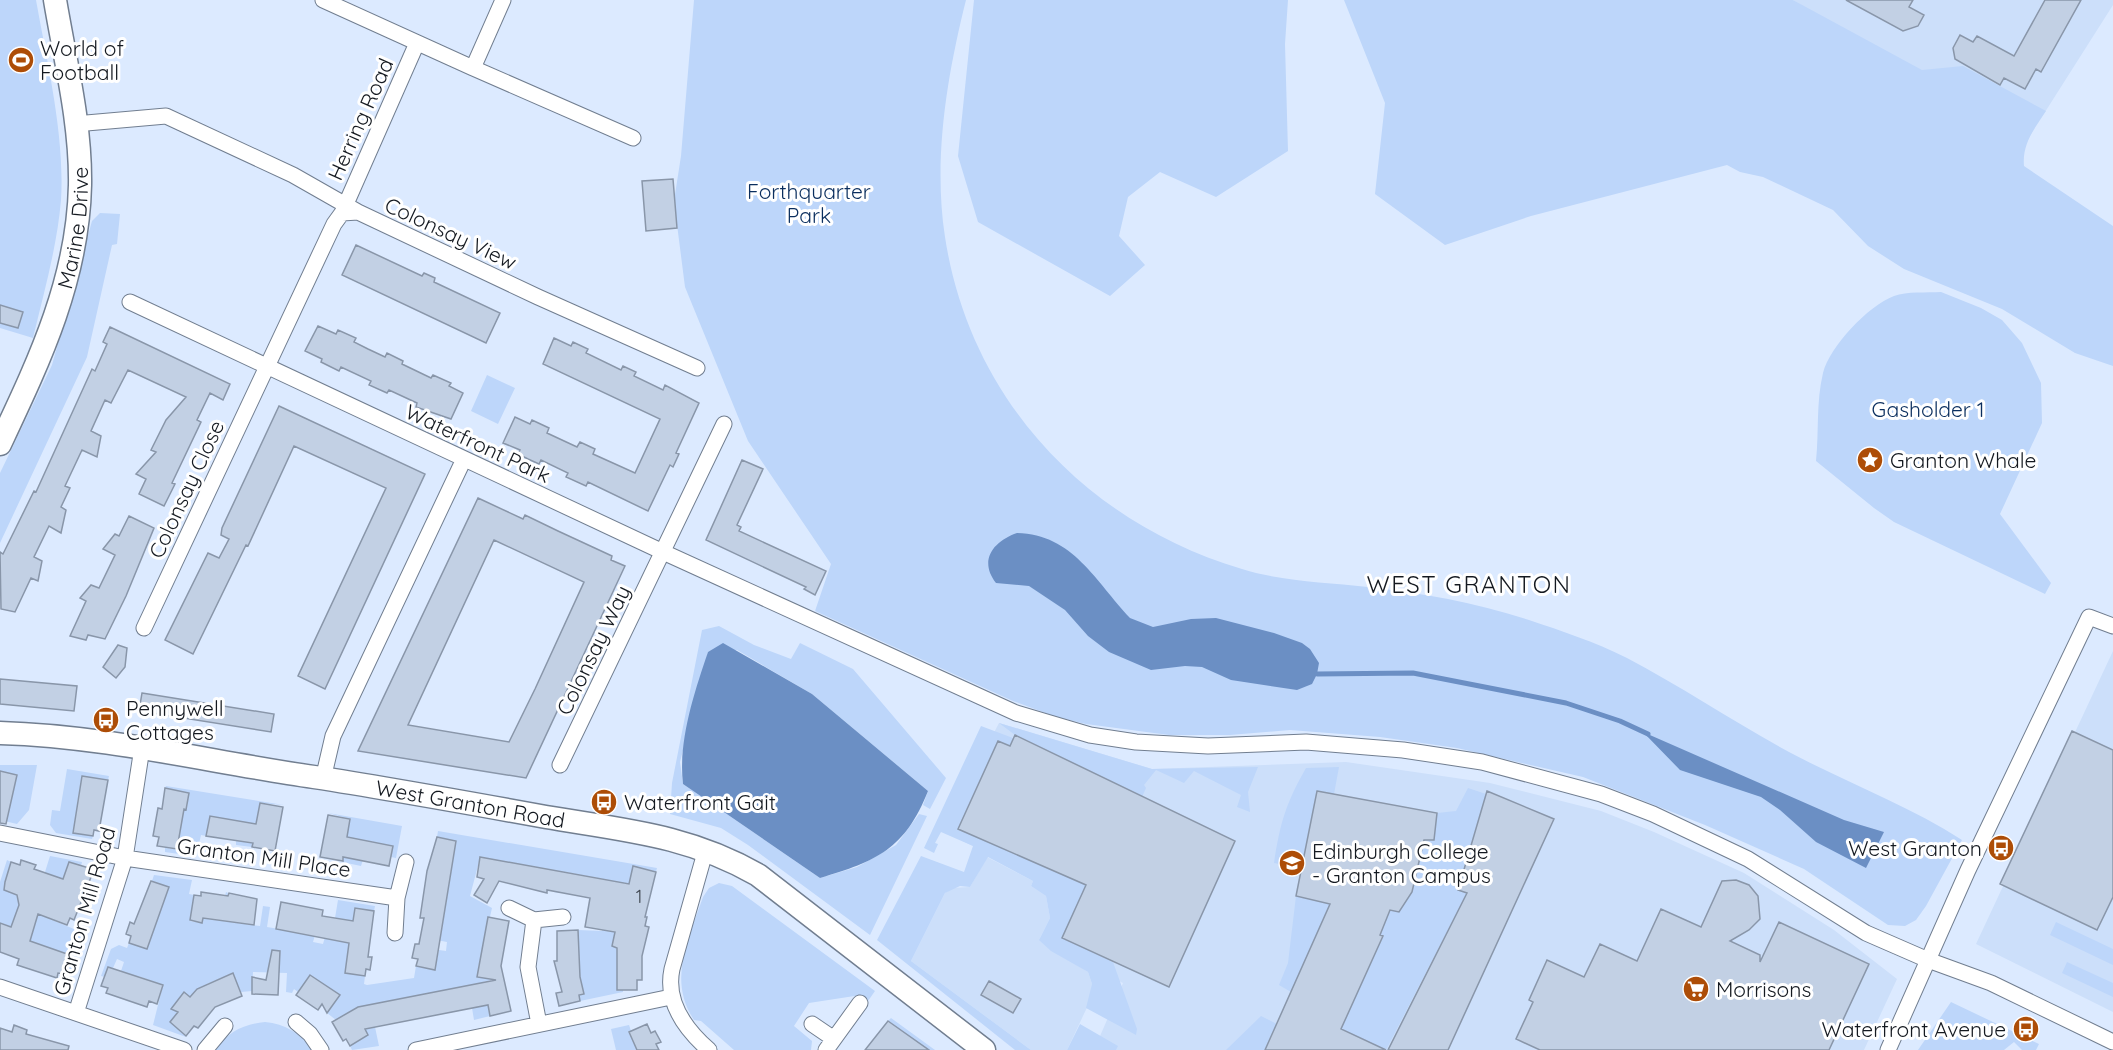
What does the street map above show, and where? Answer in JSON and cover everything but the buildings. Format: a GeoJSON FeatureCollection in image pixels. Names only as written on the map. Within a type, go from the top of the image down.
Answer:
{"type":"FeatureCollection","features":[{"type":"Feature","properties":{"kind":"street","name":"Marine Drive"},"geometry":{"type":"LineString","coordinates":[[0,444],[51,334],[66,280],[80,186],[75,124],[55,0]]}},
{"type":"Feature","properties":{"kind":"street"},"geometry":{"type":"LineString","coordinates":[[323,0],[633,138]]}},
{"type":"Feature","properties":{"kind":"street"},"geometry":{"type":"LineString","coordinates":[[473,68],[503,0]]}},
{"type":"Feature","properties":{"kind":"street","name":"Herring Road"},"geometry":{"type":"LineString","coordinates":[[348,210],[417,43]]}},
{"type":"Feature","properties":{"kind":"street","name":"Colonsay View"},"geometry":{"type":"LineString","coordinates":[[75,124],[166,116],[293,175],[348,210],[697,368]]}},
{"type":"Feature","properties":{"kind":"street"},"geometry":{"type":"LineString","coordinates":[[266,367],[334,224],[348,210]]}},
{"type":"Feature","properties":{"kind":"street","name":"Waterfront Park"},"geometry":{"type":"LineString","coordinates":[[130,302],[986,701],[1047,724],[1090,735],[1168,745],[1306,742],[1403,750],[1516,770],[1601,794],[1653,814],[1748,859],[1866,933],[1928,960]]}},
{"type":"Feature","properties":{"kind":"street","name":"Colonsay Close"},"geometry":{"type":"LineString","coordinates":[[144,628],[266,367]]}},
{"type":"Feature","properties":{"kind":"street","name":"Colonsay Way"},"geometry":{"type":"LineString","coordinates":[[560,765],[724,424]]}},
{"type":"Feature","properties":{"kind":"street"},"geometry":{"type":"LineString","coordinates":[[323,779],[333,736],[465,459]]}},
{"type":"Feature","properties":{"kind":"street"},"geometry":{"type":"LineString","coordinates":[[1888,1050],[1968,870],[2089,617],[2113,627]]}},
{"type":"Feature","properties":{"kind":"street","name":"West Granton Road"},"geometry":{"type":"LineString","coordinates":[[0,734],[34,734],[142,748],[655,836],[706,849],[730,859],[765,880],[984,1050]]}},
{"type":"Feature","properties":{"kind":"street","name":"Granton Mill Road"},"geometry":{"type":"LineString","coordinates":[[76,1013],[125,858],[142,748]]}},
{"type":"Feature","properties":{"kind":"street","name":"Granton Mill Place"},"geometry":{"type":"LineString","coordinates":[[0,833],[125,858],[397,898]]}},
{"type":"Feature","properties":{"kind":"street"},"geometry":{"type":"LineString","coordinates":[[706,849],[672,969],[671,997],[683,1020],[709,1050]]}},
{"type":"Feature","properties":{"kind":"street"},"geometry":{"type":"LineString","coordinates":[[396,933],[397,898],[406,862]]}},
{"type":"Feature","properties":{"kind":"street"},"geometry":{"type":"LineString","coordinates":[[508,908],[534,920],[563,917]]}},
{"type":"Feature","properties":{"kind":"street"},"geometry":{"type":"LineString","coordinates":[[534,920],[528,967],[539,1024]]}},
{"type":"Feature","properties":{"kind":"street"},"geometry":{"type":"LineString","coordinates":[[1928,960],[1991,983],[2113,1042]]}},
{"type":"Feature","properties":{"kind":"street"},"geometry":{"type":"LineString","coordinates":[[0,987],[184,1050]]}},
{"type":"Feature","properties":{"kind":"street"},"geometry":{"type":"LineString","coordinates":[[416,1050],[451,1047],[539,1024],[671,997]]}},
{"type":"Feature","properties":{"kind":"street"},"geometry":{"type":"LineString","coordinates":[[812,1024],[830,1045],[860,1003]]}},
{"type":"Feature","properties":{"kind":"street"},"geometry":{"type":"LineString","coordinates":[[296,1023],[310,1034],[321,1050]]}},
{"type":"Feature","properties":{"kind":"street"},"geometry":{"type":"LineString","coordinates":[[204,1050],[225,1026]]}},
{"type":"Feature","properties":{"kind":"shaded area"},"geometry":{"type":"Polygon","coordinates":[[[1793,0],[2113,0],[2113,5],[2026,142],[1793,0]]]}},
{"type":"Feature","properties":{"kind":"shaded area"},"geometry":{"type":"Polygon","coordinates":[[[1017,533],[1037,535],[1068,551],[1082,562],[1130,618],[1153,627],[1191,619],[1216,618],[1274,633],[1302,643],[1310,649],[1319,663],[1317,674],[1312,684],[1297,690],[1231,680],[1202,667],[1185,666],[1151,670],[1109,652],[1088,636],[1065,610],[1029,586],[996,583],[988,567],[991,552],[1001,541],[1017,533]]]}},
{"type":"Feature","properties":{"kind":"shaded area"},"geometry":{"type":"Polygon","coordinates":[[[723,643],[812,694],[928,791],[919,811],[899,840],[873,858],[820,878],[683,784],[683,751],[693,701],[708,652],[723,643]]]}},
{"type":"Feature","properties":{"kind":"shaded area"},"geometry":{"type":"Polygon","coordinates":[[[2113,651],[2113,1012],[1976,944],[2113,651]]]}},
{"type":"Feature","properties":{"kind":"shaded area","name":"Edinburgh College - Granton Campus"},"geometry":{"type":"Polygon","coordinates":[[[999,723],[1152,769],[1346,762],[1490,783],[1601,811],[1654,832],[1744,873],[1834,930],[1897,979],[1864,1050],[1094,1050],[1123,983],[1047,946],[1088,972],[1092,984],[1091,999],[1067,1050],[1031,1050],[911,961],[945,893],[952,888],[970,887],[987,857],[1033,881],[1031,886],[1046,896],[1050,918],[1039,940],[1071,895],[943,831],[999,723]]]}},
{"type":"Feature","properties":{"kind":"shaded area"},"geometry":{"type":"Polygon","coordinates":[[[1643,732],[1844,820],[1884,832],[1866,868],[1816,842],[1780,810],[1761,797],[1680,770],[1643,732]]]}},
{"type":"Feature","properties":{"kind":"green space"},"geometry":{"type":"Polygon","coordinates":[[[0,0],[36,0],[58,125],[62,176],[59,218],[50,269],[33,338],[0,328],[0,0]]]}},
{"type":"Feature","properties":{"kind":"green space","name":"Forthquarter Park"},"geometry":{"type":"Polygon","coordinates":[[[694,0],[966,0],[953,58],[941,148],[945,237],[959,296],[980,351],[1009,402],[1045,447],[1087,487],[1134,521],[1186,548],[1258,573],[1450,599],[1509,614],[1566,633],[1627,658],[1789,752],[1941,827],[1962,840],[1916,920],[1905,926],[1888,925],[1804,869],[1705,825],[1583,777],[1457,748],[1380,737],[1290,730],[1230,735],[1169,735],[1086,724],[1056,717],[1013,701],[815,611],[831,564],[748,441],[685,287],[674,201],[681,156],[694,0]]]}},
{"type":"Feature","properties":{"kind":"green space"},"geometry":{"type":"Polygon","coordinates":[[[974,0],[1288,0],[1285,44],[1288,151],[1216,197],[1160,172],[1128,197],[1119,236],[1145,265],[1110,296],[978,222],[958,156],[974,0]]]}},
{"type":"Feature","properties":{"kind":"green space"},"geometry":{"type":"Polygon","coordinates":[[[1344,0],[1793,0],[1922,70],[1963,66],[2046,111],[2027,144],[2024,166],[2113,226],[2113,366],[2075,353],[2002,309],[1904,269],[1868,246],[1833,210],[1763,177],[1740,172],[1727,165],[1531,216],[1445,245],[1375,194],[1385,103],[1344,0]]]}},
{"type":"Feature","properties":{"kind":"green space"},"geometry":{"type":"Polygon","coordinates":[[[100,213],[120,214],[117,244],[112,245],[87,357],[0,543],[0,473],[52,365],[92,221],[100,213]]]}},
{"type":"Feature","properties":{"kind":"green space","name":"Gasholder 1"},"geometry":{"type":"Polygon","coordinates":[[[1941,292],[1981,308],[2002,320],[2022,343],[2041,383],[2042,423],[2000,514],[2051,583],[2045,594],[1894,522],[1816,461],[1821,384],[1827,362],[1833,351],[1851,328],[1884,301],[1899,294],[1941,292]]]}},
{"type":"Feature","properties":{"kind":"green space"},"geometry":{"type":"Polygon","coordinates":[[[487,375],[515,388],[498,424],[471,411],[487,375]]]}},
{"type":"Feature","properties":{"kind":"green space"},"geometry":{"type":"Polygon","coordinates":[[[719,626],[754,645],[791,659],[800,643],[853,669],[946,778],[930,809],[923,805],[928,791],[812,694],[737,650],[708,652],[680,762],[683,784],[820,878],[857,867],[896,845],[919,814],[927,816],[870,935],[748,845],[721,828],[670,814],[672,783],[702,630],[719,626]]]}},
{"type":"Feature","properties":{"kind":"green space"},"geometry":{"type":"Polygon","coordinates":[[[999,723],[1152,769],[1258,767],[1248,792],[1250,812],[1237,807],[1241,795],[1194,771],[1184,783],[1156,770],[1144,785],[1146,788],[1142,797],[1015,735],[999,723]]]}},
{"type":"Feature","properties":{"kind":"green space"},"geometry":{"type":"Polygon","coordinates":[[[981,726],[1013,738],[1010,746],[998,741],[958,829],[1086,885],[1062,938],[1113,962],[1137,1029],[1136,1035],[1086,1008],[1092,984],[1088,972],[1051,951],[1039,940],[1050,918],[1046,896],[1031,886],[1033,881],[988,857],[970,887],[960,886],[945,893],[911,961],[1031,1050],[1015,1050],[877,940],[921,856],[964,872],[973,846],[941,832],[935,843],[938,844],[934,853],[924,848],[981,726]]]}},
{"type":"Feature","properties":{"kind":"green space"},"geometry":{"type":"Polygon","coordinates":[[[0,765],[37,765],[29,810],[17,824],[0,820],[7,817],[17,775],[0,771],[0,765]]]}},
{"type":"Feature","properties":{"kind":"green space"},"geometry":{"type":"Polygon","coordinates":[[[1339,767],[1334,794],[1317,791],[1301,868],[1274,863],[1285,814],[1293,792],[1306,768],[1339,767]]]}},
{"type":"Feature","properties":{"kind":"green space"},"geometry":{"type":"Polygon","coordinates":[[[67,769],[109,776],[108,780],[82,776],[77,804],[103,808],[77,807],[73,832],[93,836],[92,839],[56,833],[50,825],[52,810],[60,811],[67,769]]]}},
{"type":"Feature","properties":{"kind":"green space"},"geometry":{"type":"Polygon","coordinates":[[[166,786],[284,805],[260,803],[252,847],[236,845],[234,841],[237,821],[210,816],[206,836],[201,835],[197,853],[193,856],[165,852],[165,848],[177,849],[181,822],[156,816],[181,821],[183,809],[187,809],[189,793],[165,788],[166,786]]]}},
{"type":"Feature","properties":{"kind":"green space"},"geometry":{"type":"Polygon","coordinates":[[[1468,788],[1486,794],[1458,890],[1467,893],[1386,1050],[1341,1029],[1383,936],[1357,924],[1386,919],[1390,910],[1399,912],[1412,892],[1424,840],[1434,840],[1437,813],[1456,811],[1468,788]]]}},
{"type":"Feature","properties":{"kind":"green space"},"geometry":{"type":"Polygon","coordinates":[[[328,813],[402,826],[396,858],[391,857],[393,846],[369,841],[361,866],[342,862],[350,819],[328,813]]]}},
{"type":"Feature","properties":{"kind":"green space"},"geometry":{"type":"Polygon","coordinates":[[[438,831],[657,868],[645,914],[647,917],[622,910],[612,945],[638,953],[637,955],[617,956],[617,990],[623,990],[623,992],[580,1001],[579,995],[578,930],[602,931],[607,880],[565,872],[561,893],[554,892],[557,872],[480,858],[470,896],[492,908],[478,968],[499,972],[503,977],[483,982],[490,1016],[474,1020],[472,1008],[375,1027],[379,1046],[352,1050],[350,1046],[368,1035],[354,1010],[336,1020],[327,1013],[339,995],[310,975],[298,992],[294,989],[292,993],[286,992],[287,973],[253,972],[252,991],[241,992],[233,973],[207,984],[214,1003],[203,998],[196,990],[190,997],[184,992],[179,998],[185,1003],[170,1022],[186,1037],[153,1025],[163,985],[138,976],[131,995],[133,976],[121,971],[124,962],[117,959],[113,968],[108,967],[105,977],[101,976],[111,949],[119,945],[127,948],[129,943],[147,949],[155,924],[139,911],[141,906],[159,913],[168,887],[152,881],[154,875],[192,880],[189,894],[194,895],[190,921],[202,923],[203,918],[219,920],[226,892],[228,893],[224,921],[260,926],[263,906],[270,907],[267,927],[315,935],[313,942],[323,944],[325,937],[328,937],[331,917],[335,918],[338,900],[375,906],[374,911],[355,908],[346,973],[365,976],[364,984],[367,985],[414,978],[416,966],[435,969],[439,950],[446,951],[447,942],[421,937],[442,929],[456,841],[437,837],[438,831]]]}},
{"type":"Feature","properties":{"kind":"green space"},"geometry":{"type":"Polygon","coordinates":[[[50,856],[82,862],[81,866],[69,862],[50,919],[81,932],[84,940],[70,977],[64,974],[70,955],[49,948],[39,965],[45,946],[18,937],[12,956],[0,952],[9,926],[0,923],[0,882],[7,860],[11,862],[4,890],[11,893],[45,872],[50,856]]]}},
{"type":"Feature","properties":{"kind":"green space"},"geometry":{"type":"Polygon","coordinates":[[[719,883],[732,886],[875,991],[868,1001],[861,995],[809,1003],[794,1026],[812,1041],[811,1050],[734,1050],[701,1021],[694,1020],[686,1005],[682,990],[683,959],[703,897],[709,888],[719,883]]]}},
{"type":"Feature","properties":{"kind":"green space"},"geometry":{"type":"Polygon","coordinates":[[[1296,896],[1330,904],[1291,992],[1279,985],[1288,963],[1296,896]]]}},
{"type":"Feature","properties":{"kind":"green space"},"geometry":{"type":"Polygon","coordinates":[[[2056,922],[2113,949],[2113,965],[2050,935],[2056,922]]]}},
{"type":"Feature","properties":{"kind":"green space"},"geometry":{"type":"Polygon","coordinates":[[[2067,962],[2113,983],[2113,997],[2062,973],[2067,962]]]}},
{"type":"Feature","properties":{"kind":"green space"},"geometry":{"type":"Polygon","coordinates":[[[1951,1002],[2039,1044],[2036,1050],[2022,1050],[2014,1042],[2004,1050],[1918,1050],[1951,1002]]]}},
{"type":"Feature","properties":{"kind":"green space"},"geometry":{"type":"Polygon","coordinates":[[[1261,1016],[1277,1024],[1265,1050],[1226,1050],[1261,1016]]]}},
{"type":"Feature","properties":{"kind":"green space"},"geometry":{"type":"Polygon","coordinates":[[[891,1018],[935,1050],[920,1050],[888,1021],[891,1018]]]}},
{"type":"Feature","properties":{"kind":"green space"},"geometry":{"type":"Polygon","coordinates":[[[265,1022],[292,1030],[312,1050],[215,1050],[225,1038],[237,1030],[265,1022]]]}},
{"type":"Feature","properties":{"kind":"green space"},"geometry":{"type":"Polygon","coordinates":[[[1080,1024],[1118,1046],[1116,1050],[1067,1050],[1080,1024]]]}},
{"type":"Feature","properties":{"kind":"green space"},"geometry":{"type":"Polygon","coordinates":[[[629,1025],[631,1031],[629,1032],[637,1050],[616,1050],[611,1029],[629,1025]]]}},
{"type":"Feature","properties":{"kind":"waterway"},"geometry":{"type":"LineString","coordinates":[[1317,674],[1413,673],[1566,703],[1620,721],[1648,734]]}},
{"type":"Feature","properties":{"kind":"place","name":"World of Football"},"geometry":{"type":"Point","coordinates":[21,60]}},
{"type":"Feature","properties":{"kind":"place","name":"Granton Whale"},"geometry":{"type":"Point","coordinates":[1870,460]}},
{"type":"Feature","properties":{"kind":"place","name":"Pennywell Cottages"},"geometry":{"type":"Point","coordinates":[106,720]}},
{"type":"Feature","properties":{"kind":"place","name":"Waterfront Gait"},"geometry":{"type":"Point","coordinates":[604,802]}},
{"type":"Feature","properties":{"kind":"place","name":"West Granton"},"geometry":{"type":"Point","coordinates":[2001,848]}},
{"type":"Feature","properties":{"kind":"place","name":"Edinburgh College - Granton Campus"},"geometry":{"type":"Point","coordinates":[1292,863]}},
{"type":"Feature","properties":{"kind":"place","name":"Morrisons"},"geometry":{"type":"Point","coordinates":[1696,989]}},
{"type":"Feature","properties":{"kind":"place","name":"Waterfront Avenue"},"geometry":{"type":"Point","coordinates":[2026,1029]}},
{"type":"Feature","properties":{"kind":"district","name":"WEST GRANTON"},"geometry":{"type":"Point","coordinates":[1469,584]}}]}
